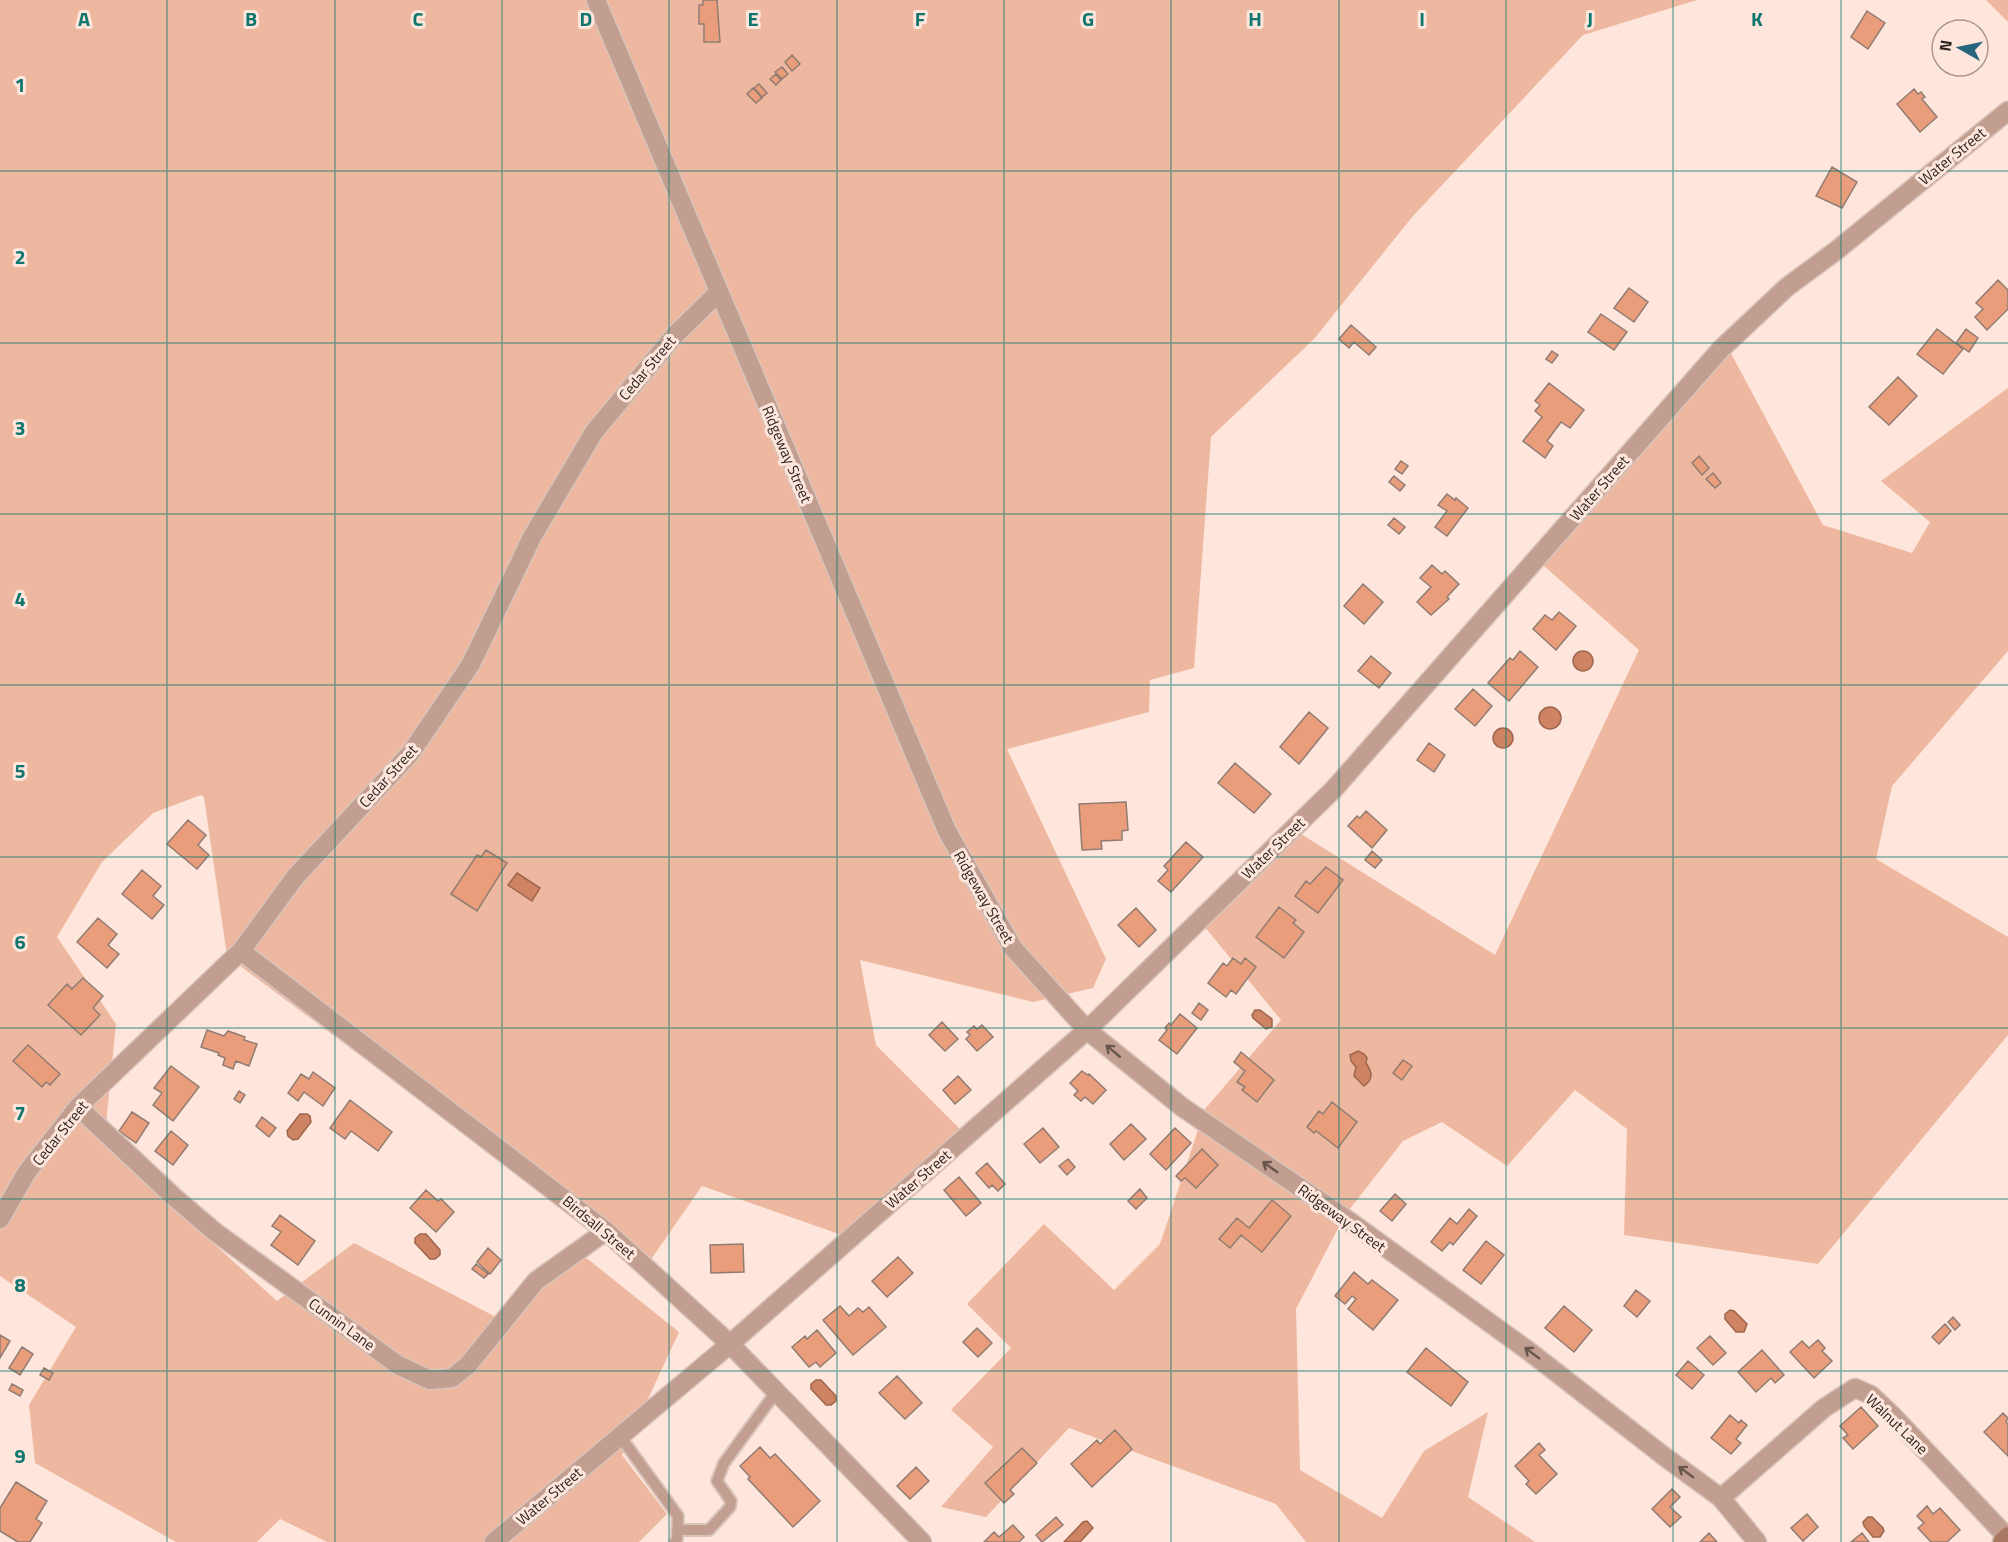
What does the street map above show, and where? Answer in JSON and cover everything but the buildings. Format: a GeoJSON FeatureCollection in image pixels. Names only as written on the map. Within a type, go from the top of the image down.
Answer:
{"type":"FeatureCollection","features":[{"type":"Feature","properties":{"kind":"street","name":"Ridgeway Street"},"geometry":{"type":"LineString","coordinates":[[596,0],[946,831],[1013,948],[1088,1030],[1182,1107],[1352,1223],[1530,1352],[1721,1498],[1757,1542]]}},
{"type":"Feature","properties":{"kind":"street","name":"Water Street"},"geometry":{"type":"LineString","coordinates":[[494,1542],[730,1344],[1088,1030],[1334,789],[1721,349],[1787,287],[2008,111]]}},
{"type":"Feature","properties":{"kind":"street","name":"Cedar Street"},"geometry":{"type":"LineString","coordinates":[[0,1219],[27,1172],[78,1107],[241,951],[296,876],[410,754],[471,664],[532,537],[594,432],[675,335],[719,292]]}},
{"type":"Feature","properties":{"kind":"street","name":"Birdsall Street"},"geometry":{"type":"LineString","coordinates":[[241,951],[606,1231],[730,1344],[914,1539]]}},
{"type":"Feature","properties":{"kind":"street","name":"Cunnin Lane"},"geometry":{"type":"LineString","coordinates":[[78,1107],[215,1232],[398,1365],[430,1380],[452,1378],[468,1365],[536,1281],[606,1231]]}},
{"type":"Feature","properties":{"kind":"street","name":"Walnut Lane"},"geometry":{"type":"LineString","coordinates":[[1721,1498],[1824,1408],[1855,1388],[1871,1395],[1892,1415],[2006,1538]]}},
{"type":"Feature","properties":{"kind":"lane"},"geometry":{"type":"LineString","coordinates":[[677,1530],[709,1530],[730,1507],[731,1501],[717,1482],[724,1463],[776,1392]]}},
{"type":"Feature","properties":{"kind":"lane"},"geometry":{"type":"LineString","coordinates":[[620,1436],[678,1516],[675,1542]]}},
{"type":"Feature","properties":{"kind":"shaded area"},"geometry":{"type":"Polygon","coordinates":[[[0,0],[1697,0],[1583,35],[1413,216],[1314,339],[1211,437],[1194,668],[1150,680],[1149,712],[1007,749],[1106,959],[1093,988],[1033,1002],[860,960],[876,1045],[962,1131],[853,1239],[702,1186],[645,1268],[227,956],[204,797],[201,795],[153,813],[102,862],[57,937],[116,1024],[104,1144],[277,1301],[354,1243],[494,1316],[579,1252],[679,1332],[622,1455],[667,1514],[639,1542],[327,1542],[280,1519],[257,1542],[176,1542],[35,1463],[29,1405],[76,1327],[0,1276],[0,0]]]}},
{"type":"Feature","properties":{"kind":"shaded area"},"geometry":{"type":"Polygon","coordinates":[[[1986,0],[2008,0],[2008,22],[1986,0]]]}},
{"type":"Feature","properties":{"kind":"shaded area"},"geometry":{"type":"Polygon","coordinates":[[[1727,346],[1823,525],[1912,553],[1930,522],[1881,481],[2008,388],[2008,651],[1892,786],[1876,859],[2008,937],[2008,1035],[1818,1264],[1624,1235],[1627,1129],[1575,1090],[1507,1166],[1442,1122],[1403,1141],[1345,1215],[1296,1309],[1300,1470],[1382,1518],[1424,1451],[1488,1412],[1468,1497],[1535,1542],[1306,1542],[1276,1504],[1069,1428],[986,1517],[941,1507],[993,1447],[951,1410],[1011,1348],[967,1304],[1044,1224],[1114,1290],[1160,1244],[1205,1109],[1281,1020],[1204,926],[1293,829],[1495,955],[1639,650],[1535,558],[1727,346]]]}},
{"type":"Feature","properties":{"kind":"shaded area"},"geometry":{"type":"Polygon","coordinates":[[[1583,651],[1590,654],[1593,661],[1590,668],[1583,671],[1576,668],[1573,661],[1576,654],[1583,651]]]}},
{"type":"Feature","properties":{"kind":"shaded area"},"geometry":{"type":"Polygon","coordinates":[[[1546,707],[1554,707],[1561,714],[1561,722],[1554,729],[1546,729],[1539,722],[1539,714],[1546,707]]]}},
{"type":"Feature","properties":{"kind":"shaded area"},"geometry":{"type":"Polygon","coordinates":[[[1503,728],[1510,731],[1513,738],[1510,745],[1503,748],[1496,745],[1493,738],[1496,731],[1503,728]]]}},
{"type":"Feature","properties":{"kind":"shaded area"},"geometry":{"type":"Polygon","coordinates":[[[517,873],[540,888],[532,901],[508,885],[517,873]]]}},
{"type":"Feature","properties":{"kind":"shaded area"},"geometry":{"type":"Polygon","coordinates":[[[1255,1010],[1260,1010],[1272,1019],[1272,1027],[1266,1029],[1253,1018],[1255,1010]]]}},
{"type":"Feature","properties":{"kind":"shaded area"},"geometry":{"type":"Polygon","coordinates":[[[1358,1051],[1367,1058],[1366,1063],[1371,1072],[1371,1078],[1364,1086],[1354,1076],[1356,1067],[1351,1061],[1350,1055],[1358,1051]]]}},
{"type":"Feature","properties":{"kind":"shaded area"},"geometry":{"type":"Polygon","coordinates":[[[300,1114],[310,1116],[311,1122],[298,1139],[293,1140],[288,1136],[287,1131],[300,1114]]]}},
{"type":"Feature","properties":{"kind":"shaded area"},"geometry":{"type":"Polygon","coordinates":[[[420,1234],[426,1234],[440,1250],[440,1255],[435,1259],[430,1259],[415,1243],[415,1238],[420,1234]]]}},
{"type":"Feature","properties":{"kind":"shaded area"},"geometry":{"type":"Polygon","coordinates":[[[1730,1310],[1747,1324],[1744,1332],[1736,1332],[1725,1319],[1725,1314],[1730,1310]]]}},
{"type":"Feature","properties":{"kind":"shaded area"},"geometry":{"type":"Polygon","coordinates":[[[816,1380],[821,1380],[836,1396],[836,1401],[831,1405],[826,1405],[811,1389],[811,1384],[816,1380]]]}},
{"type":"Feature","properties":{"kind":"shaded area"},"geometry":{"type":"Polygon","coordinates":[[[1868,1517],[1872,1517],[1883,1528],[1884,1531],[1880,1537],[1873,1537],[1864,1526],[1863,1522],[1868,1517]]]}},
{"type":"Feature","properties":{"kind":"shaded area"},"geometry":{"type":"Polygon","coordinates":[[[1087,1521],[1093,1528],[1080,1542],[1064,1542],[1083,1522],[1087,1521]]]}}]}
